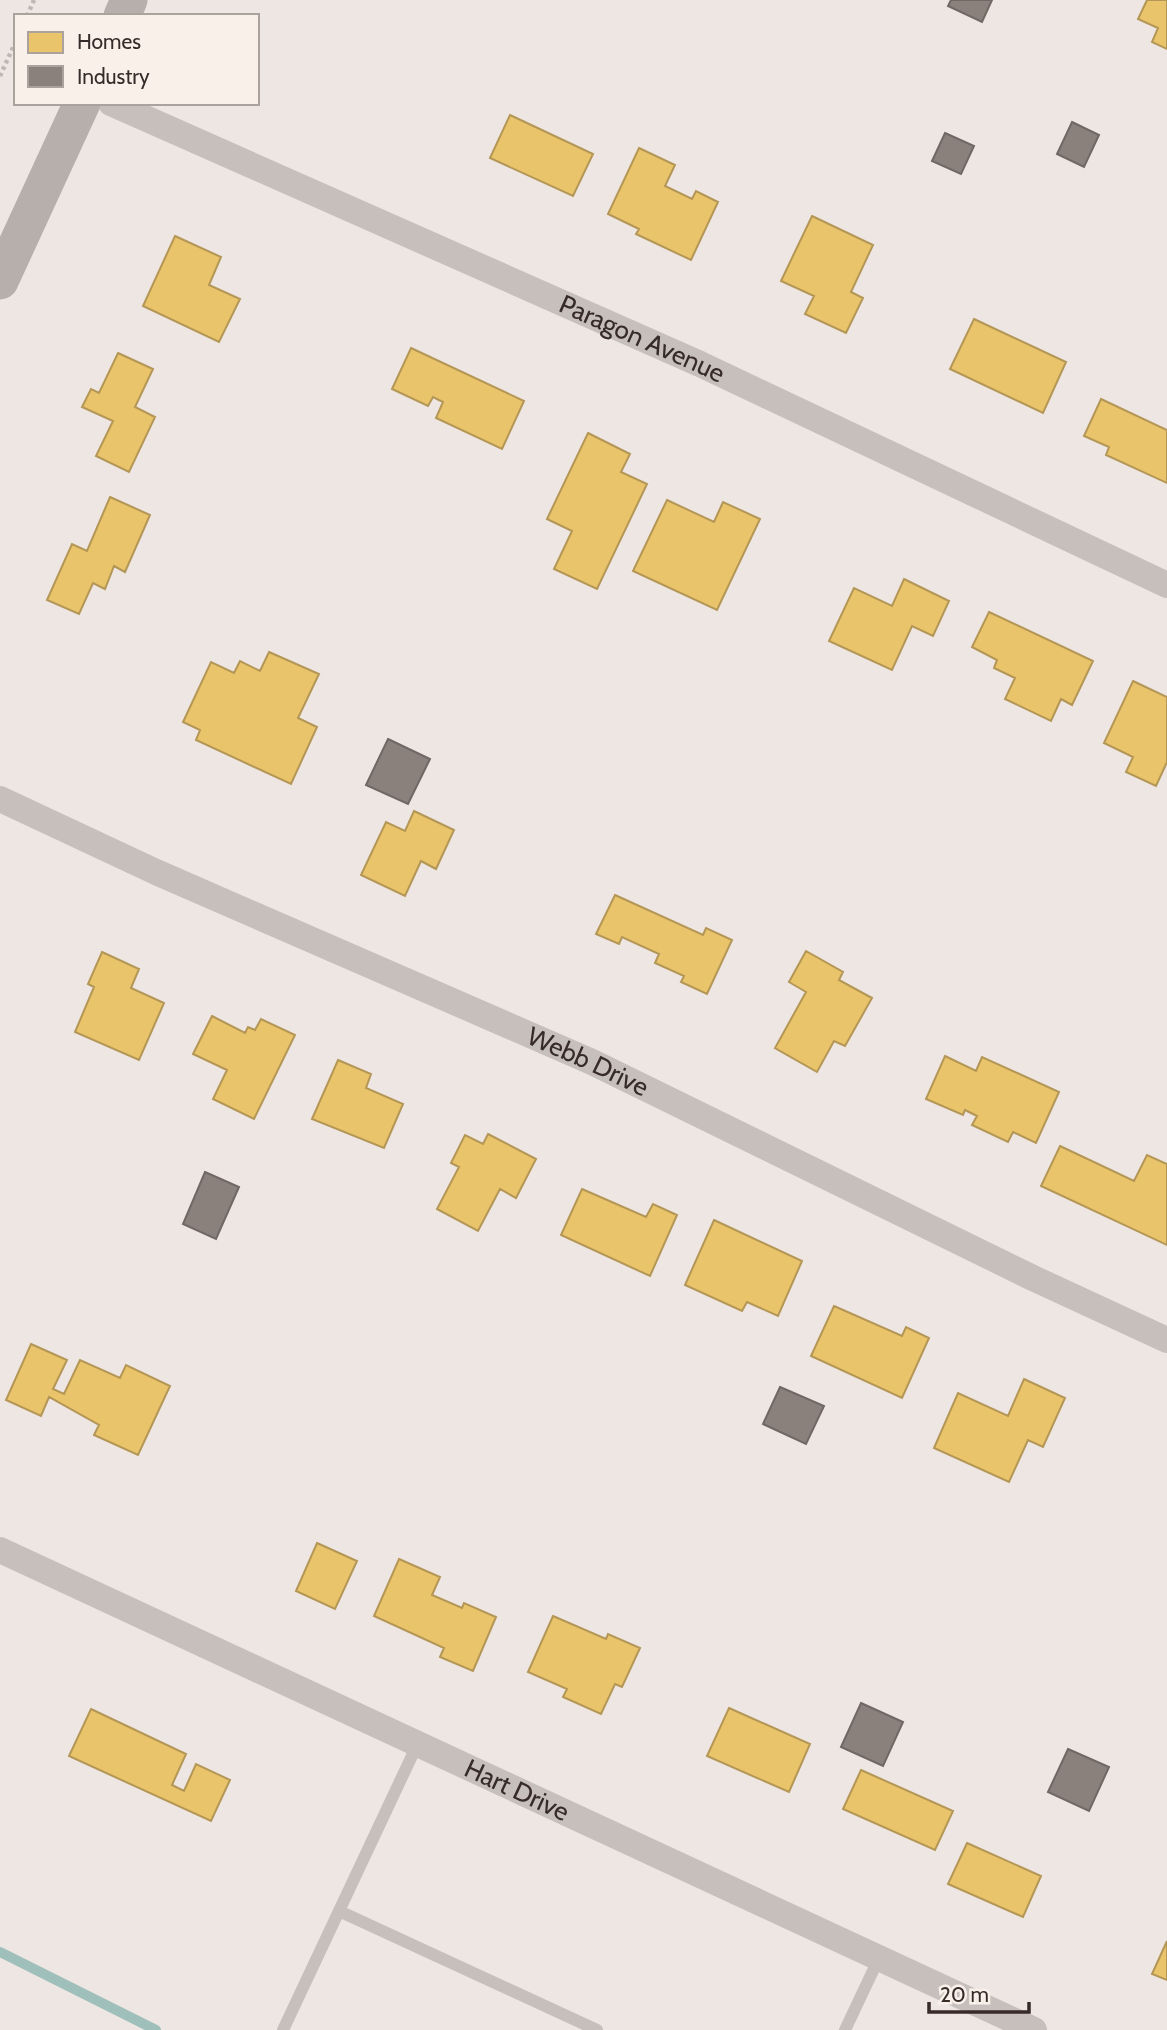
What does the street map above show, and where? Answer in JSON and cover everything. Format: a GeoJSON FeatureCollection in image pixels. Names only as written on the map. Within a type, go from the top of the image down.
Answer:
{"type":"FeatureCollection","features":[{"type":"Feature","properties":{"kind":"main road"},"geometry":{"type":"LineString","coordinates":[[0,281],[81,105]]}},
{"type":"Feature","properties":{"kind":"street","name":"Paragon Avenue"},"geometry":{"type":"LineString","coordinates":[[116,105],[700,364],[1167,585]]}},
{"type":"Feature","properties":{"kind":"street","name":"Webb Drive"},"geometry":{"type":"LineString","coordinates":[[0,799],[156,873],[546,1041],[998,1261],[1167,1340]]}},
{"type":"Feature","properties":{"kind":"street","name":"Hart Drive"},"geometry":{"type":"LineString","coordinates":[[0,1550],[1034,2030]]}},
{"type":"Feature","properties":{"kind":"lane"},"geometry":{"type":"LineString","coordinates":[[283,2030],[418,1743]]}},
{"type":"Feature","properties":{"kind":"lane"},"geometry":{"type":"LineString","coordinates":[[339,1911],[597,2030]]}},
{"type":"Feature","properties":{"kind":"lane"},"geometry":{"type":"LineString","coordinates":[[845,2030],[879,1958]]}},
{"type":"Feature","properties":{"kind":"path"},"geometry":{"type":"LineString","coordinates":[[0,76],[14,45]]}},
{"type":"Feature","properties":{"kind":"building: Homes"},"geometry":{"type":"Polygon","coordinates":[[[1147,0],[1167,0],[1167,49],[1152,42],[1158,28],[1138,19],[1147,0]]]}},
{"type":"Feature","properties":{"kind":"building: Homes"},"geometry":{"type":"Polygon","coordinates":[[[510,115],[593,154],[573,196],[490,158],[510,115]]]}},
{"type":"Feature","properties":{"kind":"building: Homes"},"geometry":{"type":"Polygon","coordinates":[[[639,148],[675,165],[665,186],[692,199],[696,191],[718,202],[691,260],[636,234],[639,229],[608,214],[639,148]]]}},
{"type":"Feature","properties":{"kind":"building: Homes"},"geometry":{"type":"Polygon","coordinates":[[[812,216],[873,245],[851,292],[863,298],[846,333],[805,314],[814,296],[781,281],[812,216]]]}},
{"type":"Feature","properties":{"kind":"building: Homes"},"geometry":{"type":"Polygon","coordinates":[[[175,236],[221,257],[209,285],[240,299],[219,342],[143,306],[175,236]]]}},
{"type":"Feature","properties":{"kind":"building: Homes"},"geometry":{"type":"Polygon","coordinates":[[[974,319],[1066,362],[1043,413],[950,369],[974,319]]]}},
{"type":"Feature","properties":{"kind":"building: Homes"},"geometry":{"type":"Polygon","coordinates":[[[411,348],[524,401],[502,449],[436,418],[443,402],[433,397],[428,406],[392,389],[411,348]]]}},
{"type":"Feature","properties":{"kind":"building: Homes"},"geometry":{"type":"Polygon","coordinates":[[[118,353],[153,369],[135,407],[155,417],[129,472],[96,456],[113,421],[82,407],[91,389],[99,393],[118,353]]]}},
{"type":"Feature","properties":{"kind":"building: Homes"},"geometry":{"type":"Polygon","coordinates":[[[1101,399],[1167,430],[1167,483],[1106,455],[1109,447],[1084,436],[1101,399]]]}},
{"type":"Feature","properties":{"kind":"building: Homes"},"geometry":{"type":"Polygon","coordinates":[[[588,433],[630,454],[621,472],[647,484],[597,589],[554,569],[572,531],[547,519],[588,433]]]}},
{"type":"Feature","properties":{"kind":"building: Homes"},"geometry":{"type":"Polygon","coordinates":[[[110,497],[150,515],[125,572],[114,566],[105,589],[93,583],[79,614],[47,600],[72,544],[87,551],[110,497]]]}},
{"type":"Feature","properties":{"kind":"building: Homes"},"geometry":{"type":"Polygon","coordinates":[[[667,500],[714,522],[723,502],[760,519],[717,610],[633,571],[667,500]]]}},
{"type":"Feature","properties":{"kind":"building: Homes"},"geometry":{"type":"Polygon","coordinates":[[[904,579],[949,601],[933,636],[912,626],[892,670],[829,641],[854,588],[892,606],[904,579]]]}},
{"type":"Feature","properties":{"kind":"building: Homes"},"geometry":{"type":"Polygon","coordinates":[[[989,612],[1093,661],[1072,705],[1061,699],[1051,721],[1005,699],[1015,678],[994,668],[997,660],[972,647],[989,612]]]}},
{"type":"Feature","properties":{"kind":"building: Homes"},"geometry":{"type":"Polygon","coordinates":[[[269,652],[319,674],[298,718],[317,727],[291,784],[196,740],[200,730],[183,722],[211,662],[234,673],[240,661],[260,671],[269,652]]]}},
{"type":"Feature","properties":{"kind":"building: Homes"},"geometry":{"type":"Polygon","coordinates":[[[1133,681],[1167,697],[1167,762],[1156,786],[1126,772],[1133,757],[1104,743],[1133,681]]]}},
{"type":"Feature","properties":{"kind":"building: Homes"},"geometry":{"type":"Polygon","coordinates":[[[414,811],[454,830],[436,869],[421,861],[405,896],[361,875],[386,822],[405,831],[414,811]]]}},
{"type":"Feature","properties":{"kind":"building: Homes"},"geometry":{"type":"Polygon","coordinates":[[[615,895],[703,935],[706,928],[732,940],[707,994],[681,982],[684,976],[655,963],[659,954],[622,937],[619,944],[596,934],[615,895]]]}},
{"type":"Feature","properties":{"kind":"building: Homes"},"geometry":{"type":"Polygon","coordinates":[[[806,951],[843,972],[839,980],[872,998],[845,1046],[834,1041],[817,1072],[775,1048],[806,992],[789,982],[806,951]]]}},
{"type":"Feature","properties":{"kind":"building: Homes"},"geometry":{"type":"Polygon","coordinates":[[[102,952],[139,969],[131,988],[164,1003],[139,1060],[75,1032],[94,987],[88,984],[102,952]]]}},
{"type":"Feature","properties":{"kind":"building: Homes"},"geometry":{"type":"Polygon","coordinates":[[[212,1016],[245,1033],[248,1027],[255,1030],[261,1019],[295,1035],[254,1119],[213,1099],[227,1070],[193,1054],[212,1016]]]}},
{"type":"Feature","properties":{"kind":"building: Homes"},"geometry":{"type":"Polygon","coordinates":[[[945,1056],[976,1071],[982,1057],[1059,1092],[1036,1143],[1013,1132],[1008,1142],[972,1125],[977,1116],[965,1110],[963,1115],[926,1099],[945,1056]]]}},
{"type":"Feature","properties":{"kind":"building: Homes"},"geometry":{"type":"Polygon","coordinates":[[[338,1060],[371,1074],[366,1088],[403,1104],[384,1148],[312,1119],[338,1060]]]}},
{"type":"Feature","properties":{"kind":"building: Homes"},"geometry":{"type":"Polygon","coordinates":[[[488,1134],[536,1159],[516,1198],[500,1189],[478,1231],[437,1209],[459,1167],[451,1163],[465,1135],[483,1144],[488,1134]]]}},
{"type":"Feature","properties":{"kind":"building: Homes"},"geometry":{"type":"Polygon","coordinates":[[[1060,1146],[1134,1181],[1147,1155],[1167,1164],[1167,1245],[1041,1186],[1060,1146]]]}},
{"type":"Feature","properties":{"kind":"building: Homes"},"geometry":{"type":"Polygon","coordinates":[[[582,1189],[646,1217],[653,1204],[677,1215],[650,1276],[561,1235],[582,1189]]]}},
{"type":"Feature","properties":{"kind":"building: Homes"},"geometry":{"type":"Polygon","coordinates":[[[714,1220],[802,1261],[778,1316],[747,1302],[742,1311],[685,1285],[714,1220]]]}},
{"type":"Feature","properties":{"kind":"building: Homes"},"geometry":{"type":"Polygon","coordinates":[[[834,1306],[902,1336],[906,1327],[929,1338],[902,1398],[811,1356],[834,1306]]]}},
{"type":"Feature","properties":{"kind":"building: Homes"},"geometry":{"type":"Polygon","coordinates":[[[31,1344],[67,1360],[53,1389],[64,1394],[80,1360],[120,1378],[126,1365],[170,1386],[138,1455],[94,1435],[99,1425],[49,1397],[41,1416],[6,1400],[31,1344]]]}},
{"type":"Feature","properties":{"kind":"building: Homes"},"geometry":{"type":"Polygon","coordinates":[[[1024,1379],[1065,1398],[1043,1447],[1028,1440],[1009,1482],[934,1448],[958,1393],[1008,1416],[1024,1379]]]}},
{"type":"Feature","properties":{"kind":"building: Homes"},"geometry":{"type":"Polygon","coordinates":[[[317,1543],[357,1561],[335,1609],[296,1591],[317,1543]]]}},
{"type":"Feature","properties":{"kind":"building: Homes"},"geometry":{"type":"Polygon","coordinates":[[[399,1559],[440,1577],[432,1595],[462,1608],[464,1603],[496,1617],[473,1671],[440,1657],[444,1648],[374,1616],[399,1559]]]}},
{"type":"Feature","properties":{"kind":"building: Homes"},"geometry":{"type":"Polygon","coordinates":[[[553,1616],[606,1639],[608,1634],[640,1648],[622,1687],[615,1684],[601,1714],[563,1697],[567,1689],[528,1672],[553,1616]]]}},
{"type":"Feature","properties":{"kind":"building: Homes"},"geometry":{"type":"Polygon","coordinates":[[[729,1708],[810,1744],[789,1792],[707,1756],[729,1708]]]}},
{"type":"Feature","properties":{"kind":"building: Homes"},"geometry":{"type":"Polygon","coordinates":[[[91,1709],[186,1754],[172,1785],[184,1791],[196,1764],[230,1780],[211,1821],[69,1756],[91,1709]]]}},
{"type":"Feature","properties":{"kind":"building: Homes"},"geometry":{"type":"Polygon","coordinates":[[[861,1770],[953,1811],[935,1850],[843,1809],[861,1770]]]}},
{"type":"Feature","properties":{"kind":"building: Homes"},"geometry":{"type":"Polygon","coordinates":[[[967,1843],[1041,1876],[1023,1917],[948,1884],[967,1843]]]}},
{"type":"Feature","properties":{"kind":"building: Homes"},"geometry":{"type":"Polygon","coordinates":[[[1167,1941],[1167,1980],[1152,1974],[1167,1941]]]}},
{"type":"Feature","properties":{"kind":"building: Industry"},"geometry":{"type":"Polygon","coordinates":[[[951,0],[992,0],[982,22],[948,6],[951,0]]]}},
{"type":"Feature","properties":{"kind":"building: Industry"},"geometry":{"type":"Polygon","coordinates":[[[1072,122],[1099,135],[1084,167],[1057,154],[1072,122]]]}},
{"type":"Feature","properties":{"kind":"building: Industry"},"geometry":{"type":"Polygon","coordinates":[[[945,133],[974,146],[961,174],[932,161],[945,133]]]}},
{"type":"Feature","properties":{"kind":"building: Industry"},"geometry":{"type":"Polygon","coordinates":[[[388,739],[430,759],[408,804],[366,785],[388,739]]]}},
{"type":"Feature","properties":{"kind":"building: Industry"},"geometry":{"type":"Polygon","coordinates":[[[205,1172],[239,1187],[216,1239],[183,1224],[205,1172]]]}},
{"type":"Feature","properties":{"kind":"building: Industry"},"geometry":{"type":"Polygon","coordinates":[[[780,1387],[824,1406],[806,1444],[763,1424],[780,1387]]]}},
{"type":"Feature","properties":{"kind":"building: Industry"},"geometry":{"type":"Polygon","coordinates":[[[861,1703],[903,1722],[883,1766],[841,1747],[861,1703]]]}},
{"type":"Feature","properties":{"kind":"building: Industry"},"geometry":{"type":"Polygon","coordinates":[[[1068,1749],[1109,1767],[1089,1811],[1048,1792],[1068,1749]]]}},
{"type":"Feature","properties":{"kind":"waterway"},"geometry":{"type":"LineString","coordinates":[[0,1952],[156,2030]]}}]}
